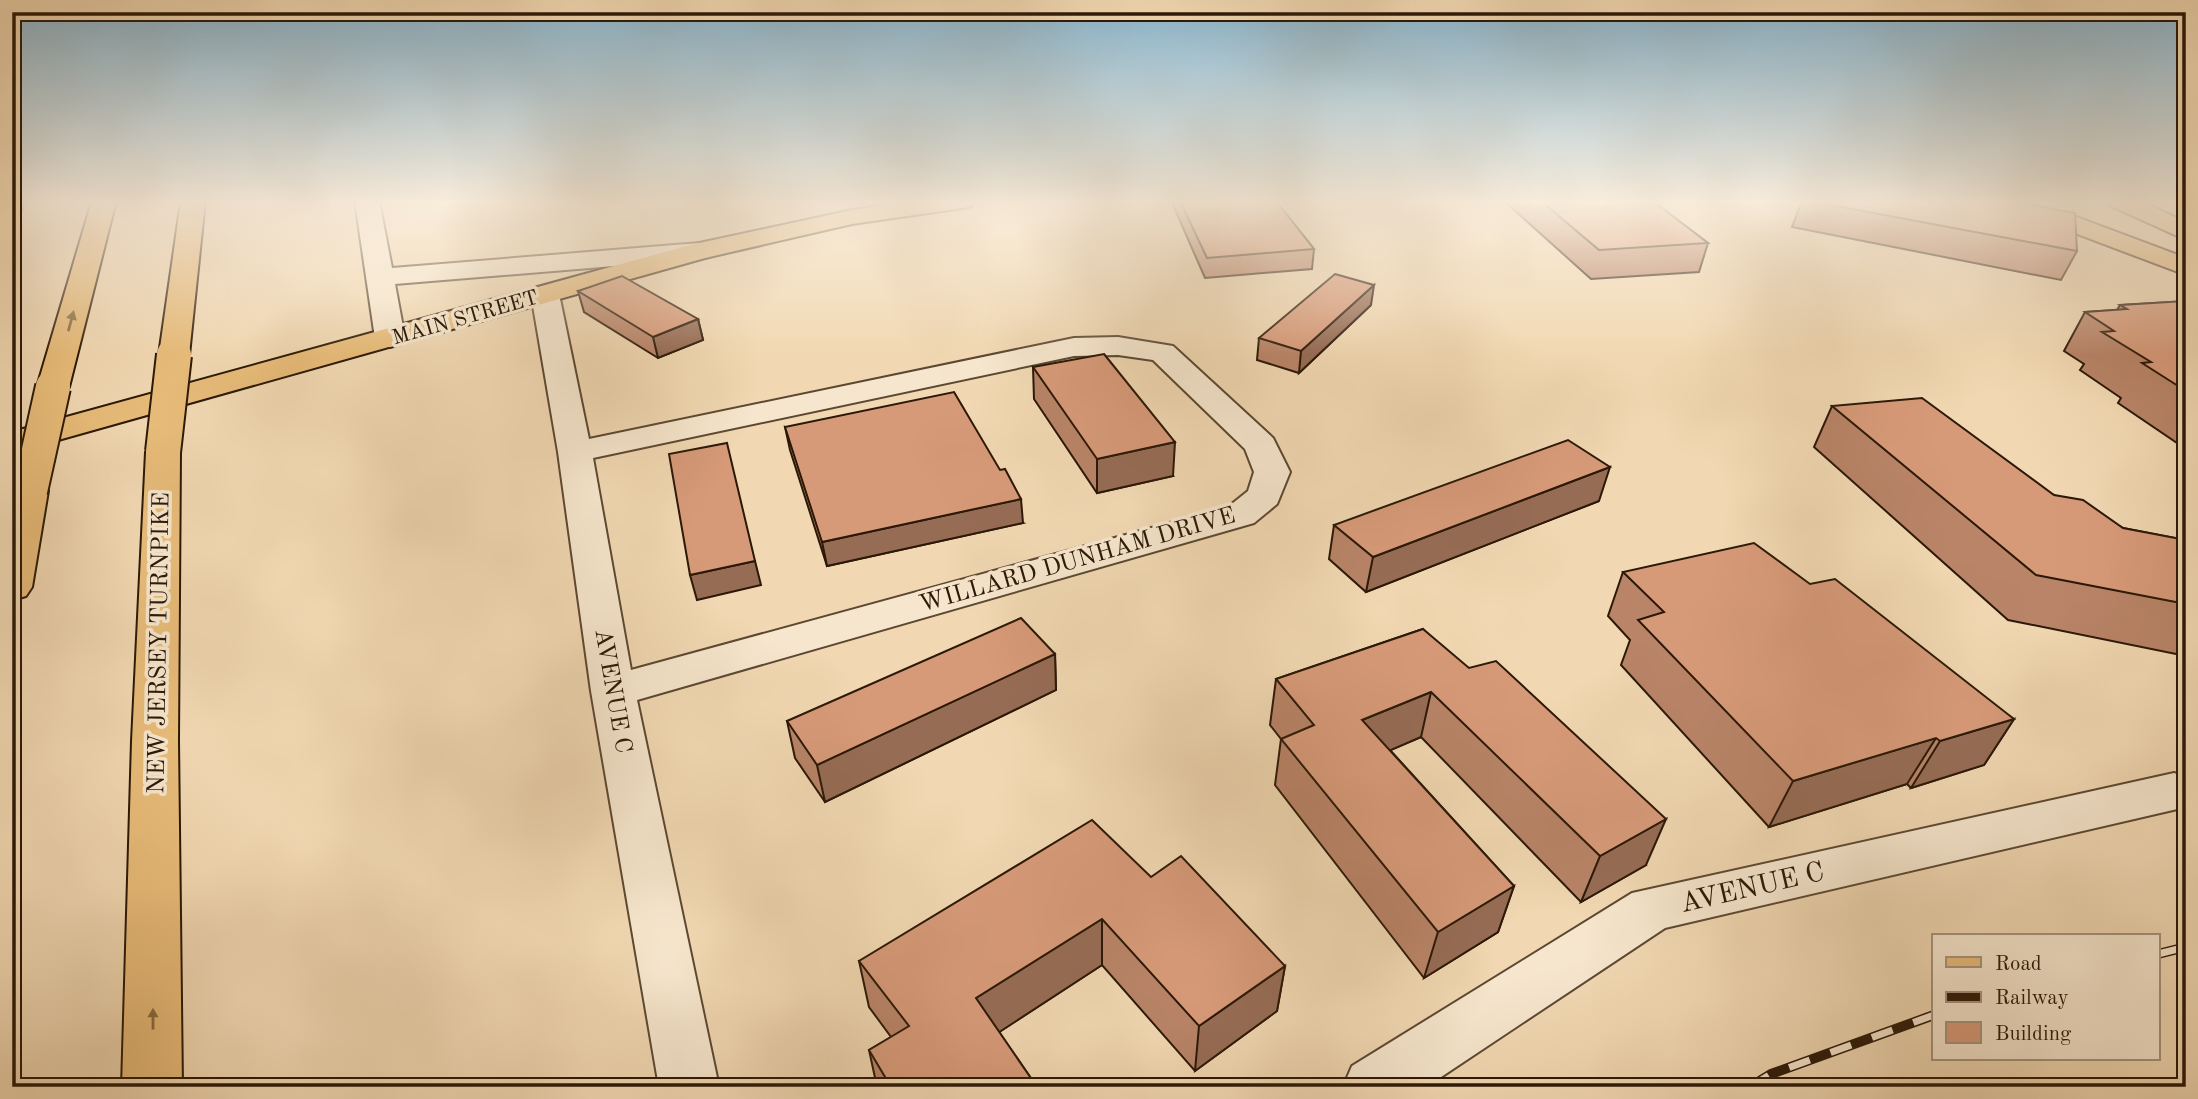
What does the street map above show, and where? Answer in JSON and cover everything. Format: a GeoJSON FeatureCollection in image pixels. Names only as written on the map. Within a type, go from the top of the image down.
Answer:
{"type":"FeatureCollection","features":[{"type":"Feature","properties":{"kind":"main road"},"geometry":{"type":"LineString","coordinates":[[12,587],[30,491],[54,387],[90,252]]}},
{"type":"Feature","properties":{"kind":"main road","name":"NEW JERSEY TURNPIKE"},"geometry":{"type":"LineString","coordinates":[[152,1087],[155,740],[163,452],[187,252]]}},
{"type":"Feature","properties":{"kind":"main road","name":"MAIN STREET"},"geometry":{"type":"LineString","coordinates":[[12,443],[694,252]]}},
{"type":"Feature","properties":{"kind":"main road"},"geometry":{"type":"LineString","coordinates":[[2151,252],[2186,265]]}},
{"type":"Feature","properties":{"kind":"main road"},"geometry":{"type":"LineString","coordinates":[[2162,252],[2186,265]]}},
{"type":"Feature","properties":{"kind":"street"},"geometry":{"type":"LineString","coordinates":[[377,252],[390,338]]}},
{"type":"Feature","properties":{"kind":"street"},"geometry":{"type":"LineString","coordinates":[[382,277],[683,252]]}},
{"type":"Feature","properties":{"kind":"street","name":"AVENUE C"},"geometry":{"type":"LineString","coordinates":[[545,294],[575,452],[613,691],[689,1087]]}},
{"type":"Feature","properties":{"kind":"street","name":"WILLARD DUNHAM DRIVE"},"geometry":{"type":"LineString","coordinates":[[575,452],[1074,347],[1118,346],[1163,352],[1261,445],[1272,472],[1264,496],[1241,515],[613,691]]}},
{"type":"Feature","properties":{"kind":"street","name":"AVENUE C"},"geometry":{"type":"LineString","coordinates":[[1373,1087],[1651,909],[2174,792]]}},
{"type":"Feature","properties":{"kind":"building"},"geometry":{"type":"Polygon","coordinates":[[[1204,252],[1275,252],[1207,258],[1204,252]]]}},
{"type":"Feature","properties":{"kind":"building"},"geometry":{"type":"Polygon","coordinates":[[[1335,274],[1374,285],[1301,351],[1259,338],[1335,274]]]}},
{"type":"Feature","properties":{"kind":"building"},"geometry":{"type":"Polygon","coordinates":[[[622,276],[698,319],[653,337],[578,291],[622,276]]]}},
{"type":"Feature","properties":{"kind":"building"},"geometry":{"type":"Polygon","coordinates":[[[2186,301],[2186,391],[2142,363],[2151,362],[2102,332],[2114,331],[2085,312],[2127,309],[2120,305],[2186,301]]]}},
{"type":"Feature","properties":{"kind":"building"},"geometry":{"type":"Polygon","coordinates":[[[1104,354],[1175,442],[1097,459],[1033,367],[1104,354]]]}},
{"type":"Feature","properties":{"kind":"building"},"geometry":{"type":"Polygon","coordinates":[[[954,392],[1000,470],[1005,469],[1021,499],[822,542],[785,427],[954,392]]]}},
{"type":"Feature","properties":{"kind":"building"},"geometry":{"type":"Polygon","coordinates":[[[1922,398],[2054,495],[2083,500],[2123,528],[2186,540],[2186,604],[2036,575],[1832,406],[1922,398]]]}},
{"type":"Feature","properties":{"kind":"building"},"geometry":{"type":"Polygon","coordinates":[[[1568,440],[1610,467],[1373,557],[1334,525],[1568,440]]]}},
{"type":"Feature","properties":{"kind":"building"},"geometry":{"type":"Polygon","coordinates":[[[727,443],[755,561],[690,575],[669,454],[727,443]]]}},
{"type":"Feature","properties":{"kind":"building"},"geometry":{"type":"Polygon","coordinates":[[[1754,543],[1810,584],[1835,579],[2014,719],[1940,741],[1936,738],[1793,781],[1638,620],[1664,612],[1623,572],[1754,543]]]}},
{"type":"Feature","properties":{"kind":"building"},"geometry":{"type":"Polygon","coordinates":[[[1021,618],[1055,654],[817,765],[787,721],[1021,618]]]}},
{"type":"Feature","properties":{"kind":"building"},"geometry":{"type":"Polygon","coordinates":[[[1423,629],[1469,668],[1496,661],[1666,819],[1600,856],[1431,692],[1362,720],[1514,886],[1438,932],[1281,739],[1314,725],[1276,679],[1423,629]]]}},
{"type":"Feature","properties":{"kind":"building"},"geometry":{"type":"Polygon","coordinates":[[[1092,820],[1151,877],[1181,856],[1285,966],[1199,1026],[1102,919],[976,998],[1037,1087],[891,1087],[869,1050],[909,1026],[859,961],[1092,820]]]}},
{"type":"Feature","properties":{"kind":"railway"},"geometry":{"type":"LineString","coordinates":[[2160,954],[2186,947]]}},
{"type":"Feature","properties":{"kind":"railway"},"geometry":{"type":"LineString","coordinates":[[1750,1087],[1771,1074],[1932,1016]]}}]}
